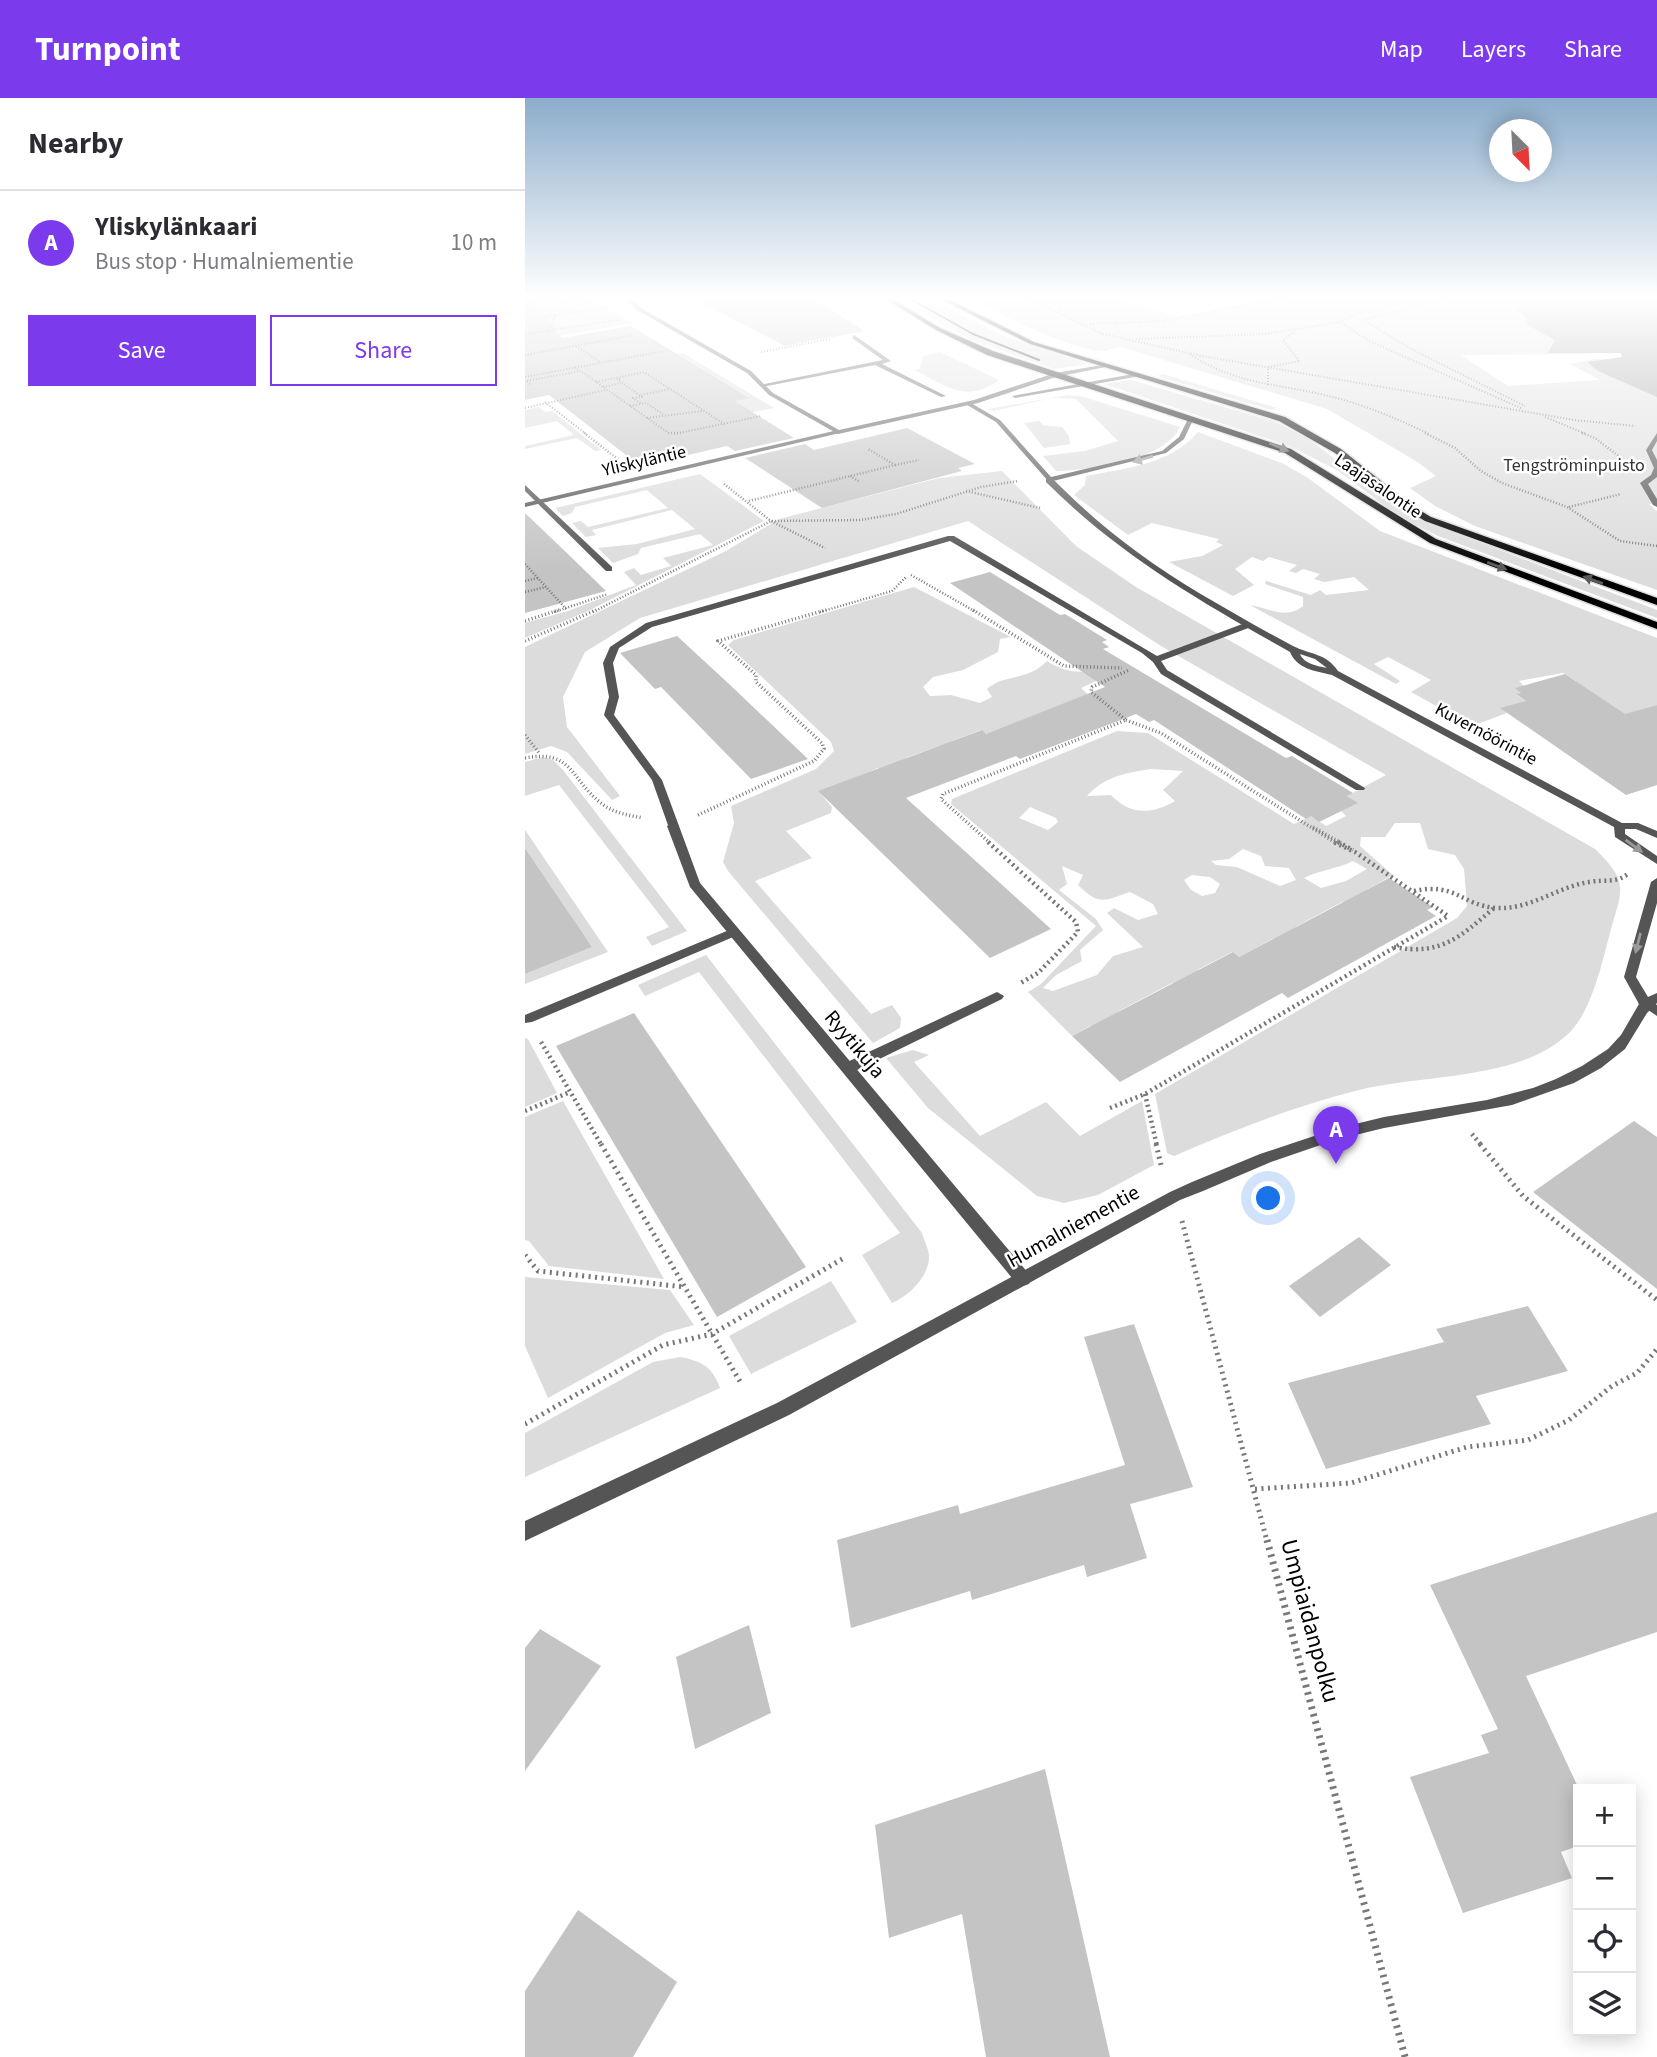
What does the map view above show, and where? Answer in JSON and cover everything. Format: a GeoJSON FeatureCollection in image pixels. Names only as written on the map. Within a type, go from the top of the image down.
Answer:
{"type":"FeatureCollection","features":[{"type":"Feature","properties":{"kind":"main road","name":"Laajasalontie"},"geometry":{"type":"LineString","coordinates":[[1103,389],[1288,451],[1319,467],[1399,524],[1433,541],[1657,626]]}},
{"type":"Feature","properties":{"kind":"main road","name":"Laajasalontie"},"geometry":{"type":"LineString","coordinates":[[1186,389],[1282,419],[1338,451],[1408,507],[1429,519],[1657,602]]}},
{"type":"Feature","properties":{"kind":"street"},"geometry":{"type":"LineString","coordinates":[[766,389],[795,409],[838,432]]}},
{"type":"Feature","properties":{"kind":"street"},"geometry":{"type":"LineString","coordinates":[[930,389],[943,396]]}},
{"type":"Feature","properties":{"kind":"street","name":"Yliskyläntie"},"geometry":{"type":"LineString","coordinates":[[972,403],[1011,389]]}},
{"type":"Feature","properties":{"kind":"street","name":"Yliskyläntie"},"geometry":{"type":"LineString","coordinates":[[525,505],[838,432],[972,403],[1053,389]]}},
{"type":"Feature","properties":{"kind":"street","name":"Kuvernöörintie"},"geometry":{"type":"LineString","coordinates":[[972,403],[997,421],[1073,507],[1118,545],[1173,582],[1294,650],[1297,660],[1335,673],[1620,826],[1638,827],[1657,835]]}},
{"type":"Feature","properties":{"kind":"street"},"geometry":{"type":"LineString","coordinates":[[1049,480],[1164,452],[1177,445],[1191,418]]}},
{"type":"Feature","properties":{"kind":"street"},"geometry":{"type":"LineString","coordinates":[[1657,435],[1649,450],[1657,468],[1654,476],[1644,483],[1657,505]]}},
{"type":"Feature","properties":{"kind":"street"},"geometry":{"type":"LineString","coordinates":[[525,487],[608,569]]}},
{"type":"Feature","properties":{"kind":"street"},"geometry":{"type":"LineString","coordinates":[[855,565],[951,538],[1156,660],[1164,672],[1360,788]]}},
{"type":"Feature","properties":{"kind":"street","name":"Ryytikuja"},"geometry":{"type":"LineString","coordinates":[[855,565],[649,625],[615,647],[608,663],[614,697],[609,715],[657,780],[694,884],[1023,1279]]}},
{"type":"Feature","properties":{"kind":"street"},"geometry":{"type":"LineString","coordinates":[[1156,660],[1248,625]]}},
{"type":"Feature","properties":{"kind":"street","name":"Kuvernöörintie"},"geometry":{"type":"LineString","coordinates":[[1620,826],[1619,835],[1657,861]]}},
{"type":"Feature","properties":{"kind":"street","name":"Humalniementie"},"geometry":{"type":"LineString","coordinates":[[525,1531],[783,1409],[1175,1196],[1241,1167],[1343,1132],[1401,1118],[1513,1100],[1560,1083],[1595,1065],[1625,1039],[1653,1004],[1630,977],[1657,881]]}},
{"type":"Feature","properties":{"kind":"street"},"geometry":{"type":"LineString","coordinates":[[527,1019],[734,932]]}},
{"type":"Feature","properties":{"kind":"street"},"geometry":{"type":"LineString","coordinates":[[848,1068],[997,996]]}},
{"type":"Feature","properties":{"kind":"path"},"geometry":{"type":"LineString","coordinates":[[632,389],[640,395],[668,389]]}},
{"type":"Feature","properties":{"kind":"path"},"geometry":{"type":"LineString","coordinates":[[671,389],[724,424]]}},
{"type":"Feature","properties":{"kind":"path"},"geometry":{"type":"LineString","coordinates":[[1292,389],[1332,397],[1395,417],[1455,448],[1481,471],[1502,483],[1567,507],[1620,541],[1657,546]]}},
{"type":"Feature","properties":{"kind":"path"},"geometry":{"type":"LineString","coordinates":[[1400,389],[1532,412],[1637,426]]}},
{"type":"Feature","properties":{"kind":"path"},"geometry":{"type":"LineString","coordinates":[[1479,389],[1595,438],[1635,469],[1644,483],[1615,497],[1567,507]]}},
{"type":"Feature","properties":{"kind":"path"},"geometry":{"type":"LineString","coordinates":[[1491,389],[1525,406]]}},
{"type":"Feature","properties":{"kind":"path"},"geometry":{"type":"LineString","coordinates":[[525,408],[607,390],[671,435],[795,409]]}},
{"type":"Feature","properties":{"kind":"path"},"geometry":{"type":"LineString","coordinates":[[640,395],[642,397],[633,398],[641,404]]}},
{"type":"Feature","properties":{"kind":"path"},"geometry":{"type":"LineString","coordinates":[[545,402],[641,478]]}},
{"type":"Feature","properties":{"kind":"path"},"geometry":{"type":"LineString","coordinates":[[629,406],[646,403],[664,415]]}},
{"type":"Feature","properties":{"kind":"path"},"geometry":{"type":"LineString","coordinates":[[647,418],[703,411]]}},
{"type":"Feature","properties":{"kind":"path"},"geometry":{"type":"LineString","coordinates":[[866,448],[895,465]]}},
{"type":"Feature","properties":{"kind":"path"},"geometry":{"type":"LineString","coordinates":[[749,501],[919,460]]}},
{"type":"Feature","properties":{"kind":"path"},"geometry":{"type":"LineString","coordinates":[[850,476],[860,482]]}},
{"type":"Feature","properties":{"kind":"path"},"geometry":{"type":"LineString","coordinates":[[717,479],[749,501],[771,521],[855,565]]}},
{"type":"Feature","properties":{"kind":"path"},"geometry":{"type":"LineString","coordinates":[[525,640],[659,579],[771,521],[860,520],[896,514],[965,491],[1018,481]]}},
{"type":"Feature","properties":{"kind":"path"},"geometry":{"type":"LineString","coordinates":[[965,491],[1043,508]]}},
{"type":"Feature","properties":{"kind":"path"},"geometry":{"type":"LineString","coordinates":[[885,558],[908,574],[1012,632],[1064,666],[1133,668],[1092,687],[1091,692],[1126,720],[1161,733],[1305,824],[1321,829],[1448,916],[1145,1094],[1110,1108]]}},
{"type":"Feature","properties":{"kind":"path"},"geometry":{"type":"LineString","coordinates":[[525,564],[567,610]]}},
{"type":"Feature","properties":{"kind":"path"},"geometry":{"type":"LineString","coordinates":[[525,621],[567,610],[627,587],[608,569]]}},
{"type":"Feature","properties":{"kind":"path"},"geometry":{"type":"LineString","coordinates":[[721,804],[814,761],[824,749],[822,743],[756,682],[756,675],[718,641],[893,591],[908,574]]}},
{"type":"Feature","properties":{"kind":"path"},"geometry":{"type":"LineString","coordinates":[[525,581],[538,578]]}},
{"type":"Feature","properties":{"kind":"path"},"geometry":{"type":"LineString","coordinates":[[525,592],[546,587]]}},
{"type":"Feature","properties":{"kind":"path"},"geometry":{"type":"LineString","coordinates":[[997,996],[1038,973],[1078,932],[1076,922],[941,799],[943,794],[1126,720]]}},
{"type":"Feature","properties":{"kind":"path"},"geometry":{"type":"LineString","coordinates":[[525,735],[540,754]]}},
{"type":"Feature","properties":{"kind":"path"},"geometry":{"type":"LineString","coordinates":[[525,758],[540,754],[555,755],[610,809],[673,826]]}},
{"type":"Feature","properties":{"kind":"path"},"geometry":{"type":"LineString","coordinates":[[1413,892],[1446,887],[1477,903],[1495,908],[1514,907],[1545,899],[1589,881],[1619,881],[1629,873]]}},
{"type":"Feature","properties":{"kind":"path"},"geometry":{"type":"LineString","coordinates":[[1393,947],[1411,951],[1429,950],[1473,929],[1495,908]]}},
{"type":"Feature","properties":{"kind":"path"},"geometry":{"type":"LineString","coordinates":[[527,1019],[742,1385]]}},
{"type":"Feature","properties":{"kind":"path"},"geometry":{"type":"LineString","coordinates":[[525,1111],[571,1092]]}},
{"type":"Feature","properties":{"kind":"path"},"geometry":{"type":"LineString","coordinates":[[1145,1094],[1162,1169]]}},
{"type":"Feature","properties":{"kind":"path"},"geometry":{"type":"LineString","coordinates":[[1471,1133],[1524,1196],[1657,1300]]}},
{"type":"Feature","properties":{"kind":"path","name":"Umpiaidanpolku"},"geometry":{"type":"LineString","coordinates":[[1175,1196],[1405,2057]]}},
{"type":"Feature","properties":{"kind":"path"},"geometry":{"type":"LineString","coordinates":[[525,1255],[528,1264],[538,1271],[685,1287]]}},
{"type":"Feature","properties":{"kind":"path"},"geometry":{"type":"LineString","coordinates":[[525,1424],[663,1345],[712,1334],[844,1258]]}},
{"type":"Feature","properties":{"kind":"path"},"geometry":{"type":"LineString","coordinates":[[1255,1489],[1351,1483],[1467,1447],[1528,1440],[1569,1420],[1612,1386],[1637,1373],[1657,1349]]}},
{"type":"Feature","properties":{"kind":"green space"},"geometry":{"type":"Polygon","coordinates":[[[736,389],[743,389],[774,408],[743,414],[708,407],[749,397],[736,389]]]}},
{"type":"Feature","properties":{"kind":"green space"},"geometry":{"type":"Polygon","coordinates":[[[955,389],[980,389],[966,392],[955,389]]]}},
{"type":"Feature","properties":{"kind":"green space"},"geometry":{"type":"Polygon","coordinates":[[[1120,389],[1164,389],[1276,422],[1307,438],[1400,507],[1426,522],[1657,610],[1657,618],[1438,536],[1400,517],[1337,470],[1289,446],[1120,389]]]}},
{"type":"Feature","properties":{"kind":"green space"},"geometry":{"type":"Polygon","coordinates":[[[1202,389],[1215,389],[1277,408],[1271,410],[1202,389]]]}},
{"type":"Feature","properties":{"kind":"green space","name":"Tengströminpuisto"},"geometry":{"type":"Polygon","coordinates":[[[1262,389],[1657,389],[1657,504],[1649,504],[1657,511],[1657,590],[1475,526],[1435,506],[1410,488],[1436,476],[1416,461],[1327,409],[1262,389]]]}},
{"type":"Feature","properties":{"kind":"green space"},"geometry":{"type":"Polygon","coordinates":[[[1068,395],[1084,397],[1180,427],[1172,439],[1143,456],[1106,466],[1056,471],[1043,456],[1085,451],[1118,441],[1076,399],[1052,398],[993,411],[989,409],[1068,395]]]}},
{"type":"Feature","properties":{"kind":"green space"},"geometry":{"type":"Polygon","coordinates":[[[539,407],[545,412],[552,411],[601,450],[595,451],[577,438],[525,449],[525,446],[574,435],[557,421],[525,428],[525,410],[539,407]]]}},
{"type":"Feature","properties":{"kind":"green space"},"geometry":{"type":"Polygon","coordinates":[[[1039,421],[1043,425],[1062,427],[1069,436],[1070,444],[1044,448],[1024,423],[1039,421]]]}},
{"type":"Feature","properties":{"kind":"green space"},"geometry":{"type":"Polygon","coordinates":[[[1198,432],[1284,464],[1308,478],[1380,531],[1657,638],[1657,705],[1634,712],[1657,727],[1501,708],[1507,713],[1472,726],[1411,692],[1431,680],[1388,657],[1374,664],[1400,681],[1396,684],[1250,605],[1284,613],[1303,606],[1303,597],[1265,584],[1266,581],[1311,595],[1320,590],[1326,595],[1369,590],[1354,577],[1324,582],[1314,579],[1320,574],[1303,569],[1296,573],[1289,571],[1297,565],[1269,557],[1263,561],[1252,557],[1235,569],[1254,585],[1233,596],[1169,562],[1202,556],[1223,545],[1216,542],[1219,539],[1152,523],[1128,535],[1074,495],[1085,485],[1086,476],[1146,463],[1174,452],[1198,432]],[[1563,673],[1519,681],[1524,686],[1516,688],[1521,693],[1517,695],[1530,704],[1576,681],[1563,673]]]}},
{"type":"Feature","properties":{"kind":"green space"},"geometry":{"type":"Polygon","coordinates":[[[1002,471],[1076,546],[1136,587],[1595,849],[1614,870],[1620,896],[1595,987],[1575,1026],[1546,1050],[1522,1061],[1468,1074],[1359,1090],[1265,1119],[1174,1156],[1167,1153],[1155,1094],[1457,918],[1467,906],[1464,869],[1455,855],[1428,849],[1420,823],[1395,823],[1385,837],[1361,837],[1360,846],[1393,875],[1366,890],[1349,907],[1342,902],[1297,926],[1278,944],[1272,939],[1239,957],[1232,952],[1199,969],[1178,988],[1172,983],[1119,1011],[1096,1031],[1090,1026],[1072,1036],[1028,992],[1041,984],[1096,926],[951,804],[952,799],[1117,731],[1148,733],[1294,824],[1311,816],[1326,826],[1346,816],[1341,811],[1357,803],[1347,796],[1386,775],[1161,646],[968,521],[640,618],[585,652],[563,697],[567,727],[620,796],[612,800],[567,752],[551,746],[525,754],[525,647],[726,551],[779,519],[939,478],[1002,471]],[[1151,769],[1125,774],[1101,784],[1087,796],[1111,795],[1118,802],[1133,809],[1158,809],[1175,801],[1163,790],[1183,771],[1151,769]],[[1030,807],[1019,818],[1048,830],[1058,822],[1056,818],[1030,807]],[[1243,849],[1229,859],[1211,861],[1216,865],[1237,867],[1280,886],[1296,880],[1289,868],[1265,866],[1261,856],[1243,849]],[[1353,861],[1304,878],[1321,888],[1346,881],[1367,869],[1353,861]],[[1062,866],[1067,884],[1059,890],[1096,919],[1103,930],[1080,950],[1082,961],[1056,975],[1043,988],[1053,991],[1097,975],[1113,956],[1143,947],[1107,913],[1114,908],[1138,920],[1158,914],[1153,904],[1130,892],[1097,899],[1078,885],[1083,875],[1062,866]],[[1192,875],[1184,880],[1191,890],[1202,896],[1215,893],[1220,884],[1210,877],[1192,875]]]}},
{"type":"Feature","properties":{"kind":"green space"},"geometry":{"type":"Polygon","coordinates":[[[700,474],[764,521],[590,610],[525,638],[525,623],[568,611],[636,585],[624,572],[634,568],[641,575],[671,566],[663,558],[713,545],[700,534],[641,548],[638,554],[613,563],[598,548],[637,544],[695,529],[672,510],[592,530],[596,535],[586,537],[572,523],[581,521],[588,527],[668,508],[647,490],[575,507],[572,513],[563,516],[555,508],[700,474]]]}},
{"type":"Feature","properties":{"kind":"green space"},"geometry":{"type":"Polygon","coordinates":[[[914,587],[1011,637],[1000,639],[998,652],[963,670],[933,677],[923,687],[930,696],[951,695],[980,703],[992,697],[987,689],[994,684],[1032,672],[1047,661],[1066,670],[1118,671],[1081,688],[1109,714],[1017,722],[986,734],[981,730],[952,741],[943,749],[939,746],[908,757],[883,772],[878,768],[821,794],[832,807],[831,813],[786,831],[812,858],[755,881],[871,1014],[892,1005],[901,1018],[900,1028],[873,1043],[723,862],[734,823],[731,806],[816,769],[834,751],[831,742],[728,645],[734,640],[914,587]]]}},
{"type":"Feature","properties":{"kind":"green space"},"geometry":{"type":"Polygon","coordinates":[[[543,757],[553,760],[563,770],[687,931],[652,946],[646,937],[669,927],[559,785],[525,796],[525,762],[543,757]]]}},
{"type":"Feature","properties":{"kind":"green space"},"geometry":{"type":"Polygon","coordinates":[[[525,830],[608,952],[525,984],[525,974],[592,947],[585,937],[577,940],[571,916],[525,848],[525,830]]]}},
{"type":"Feature","properties":{"kind":"green space"},"geometry":{"type":"Polygon","coordinates":[[[706,955],[922,1233],[929,1255],[926,1270],[917,1284],[899,1300],[892,1303],[862,1255],[900,1233],[699,972],[645,996],[638,985],[706,955]]]}},
{"type":"Feature","properties":{"kind":"green space"},"geometry":{"type":"Polygon","coordinates":[[[525,1038],[557,1093],[525,1107],[525,1038]]]}},
{"type":"Feature","properties":{"kind":"green space"},"geometry":{"type":"Polygon","coordinates":[[[913,1050],[929,1055],[914,1062],[980,1136],[1046,1102],[1080,1136],[1142,1101],[1154,1165],[1098,1195],[1064,1203],[1037,1196],[928,1108],[886,1058],[913,1050]]]}},
{"type":"Feature","properties":{"kind":"green space"},"geometry":{"type":"Polygon","coordinates":[[[563,1101],[664,1279],[549,1266],[529,1241],[525,1240],[525,1117],[563,1101]]]}},
{"type":"Feature","properties":{"kind":"green space"},"geometry":{"type":"Polygon","coordinates":[[[525,1277],[670,1290],[694,1325],[665,1333],[548,1398],[525,1346],[525,1277]]]}},
{"type":"Feature","properties":{"kind":"green space"},"geometry":{"type":"Polygon","coordinates":[[[831,1281],[857,1322],[751,1374],[729,1336],[831,1281]]]}},
{"type":"Feature","properties":{"kind":"green space"},"geometry":{"type":"Polygon","coordinates":[[[680,1357],[705,1366],[713,1374],[720,1388],[525,1477],[525,1433],[653,1362],[680,1357]]]}},
{"type":"Feature","properties":{"kind":"shaded area"},"geometry":{"type":"Polygon","coordinates":[[[1640,389],[1657,389],[1657,397],[1640,389]]]}},
{"type":"Feature","properties":{"kind":"building"},"geometry":{"type":"Polygon","coordinates":[[[525,389],[736,389],[750,398],[735,401],[794,438],[735,451],[727,446],[640,466],[549,395],[525,400],[525,389]]]}},
{"type":"Feature","properties":{"kind":"building"},"geometry":{"type":"Polygon","coordinates":[[[907,428],[975,464],[958,468],[962,471],[822,508],[745,458],[805,444],[814,450],[907,428]]]}},
{"type":"Feature","properties":{"kind":"building"},"geometry":{"type":"Polygon","coordinates":[[[525,513],[570,556],[606,591],[525,613],[525,513]]]}},
{"type":"Feature","properties":{"kind":"building"},"geometry":{"type":"Polygon","coordinates":[[[990,572],[1107,640],[1102,642],[1109,647],[1103,649],[1286,758],[1292,756],[1353,793],[1347,796],[1358,803],[1319,822],[1311,816],[1306,819],[1154,720],[1149,722],[1136,714],[1020,759],[1016,756],[906,798],[1051,929],[990,958],[818,791],[982,730],[986,734],[1105,687],[950,583],[990,572]]]}},
{"type":"Feature","properties":{"kind":"building"},"geometry":{"type":"Polygon","coordinates":[[[677,636],[808,759],[751,779],[661,687],[655,689],[620,653],[677,636]]]}},
{"type":"Feature","properties":{"kind":"building"},"geometry":{"type":"Polygon","coordinates":[[[1565,674],[1625,714],[1657,705],[1657,785],[1626,795],[1500,708],[1526,701],[1516,694],[1521,693],[1515,688],[1565,674]]]}},
{"type":"Feature","properties":{"kind":"building"},"geometry":{"type":"Polygon","coordinates":[[[525,848],[592,947],[525,974],[525,848]]]}},
{"type":"Feature","properties":{"kind":"building"},"geometry":{"type":"Polygon","coordinates":[[[1389,878],[1433,907],[1427,910],[1436,916],[1288,998],[1282,993],[1120,1082],[1072,1036],[1233,952],[1239,957],[1389,878]]]}},
{"type":"Feature","properties":{"kind":"building"},"geometry":{"type":"Polygon","coordinates":[[[634,1013],[806,1267],[717,1317],[556,1046],[634,1013]]]}},
{"type":"Feature","properties":{"kind":"building"},"geometry":{"type":"Polygon","coordinates":[[[1634,1121],[1657,1137],[1657,1289],[1533,1192],[1634,1121]]]}},
{"type":"Feature","properties":{"kind":"building"},"geometry":{"type":"Polygon","coordinates":[[[1359,1237],[1391,1265],[1320,1317],[1289,1286],[1359,1237]]]}},
{"type":"Feature","properties":{"kind":"building"},"geometry":{"type":"Polygon","coordinates":[[[1528,1306],[1568,1371],[1476,1396],[1491,1424],[1326,1469],[1288,1383],[1444,1342],[1436,1329],[1528,1306]]]}},
{"type":"Feature","properties":{"kind":"building"},"geometry":{"type":"Polygon","coordinates":[[[1134,1324],[1193,1487],[1130,1504],[1147,1558],[1087,1577],[1084,1565],[972,1600],[970,1591],[851,1628],[837,1540],[958,1505],[960,1514],[1125,1465],[1084,1337],[1134,1324]]]}},
{"type":"Feature","properties":{"kind":"building"},"geometry":{"type":"Polygon","coordinates":[[[1657,1512],[1657,1632],[1526,1676],[1577,1784],[1573,1784],[1573,1848],[1561,1852],[1572,1878],[1463,1913],[1410,1777],[1489,1753],[1481,1735],[1498,1729],[1430,1585],[1657,1512]]]}},
{"type":"Feature","properties":{"kind":"building"},"geometry":{"type":"Polygon","coordinates":[[[749,1625],[771,1713],[695,1749],[676,1657],[749,1625]]]}},
{"type":"Feature","properties":{"kind":"building"},"geometry":{"type":"Polygon","coordinates":[[[540,1629],[601,1666],[525,1771],[525,1648],[540,1629]]]}},
{"type":"Feature","properties":{"kind":"building"},"geometry":{"type":"Polygon","coordinates":[[[1045,1769],[1110,2057],[986,2057],[962,1914],[889,1938],[875,1825],[1045,1769]]]}},
{"type":"Feature","properties":{"kind":"building"},"geometry":{"type":"Polygon","coordinates":[[[578,1910],[677,1982],[633,2057],[525,2057],[525,1991],[578,1910]]]}},
{"type":"Feature","properties":{"kind":"place","name":"Yliskylänkaari"},"geometry":{"type":"Point","coordinates":[1336,1164]}}]}
